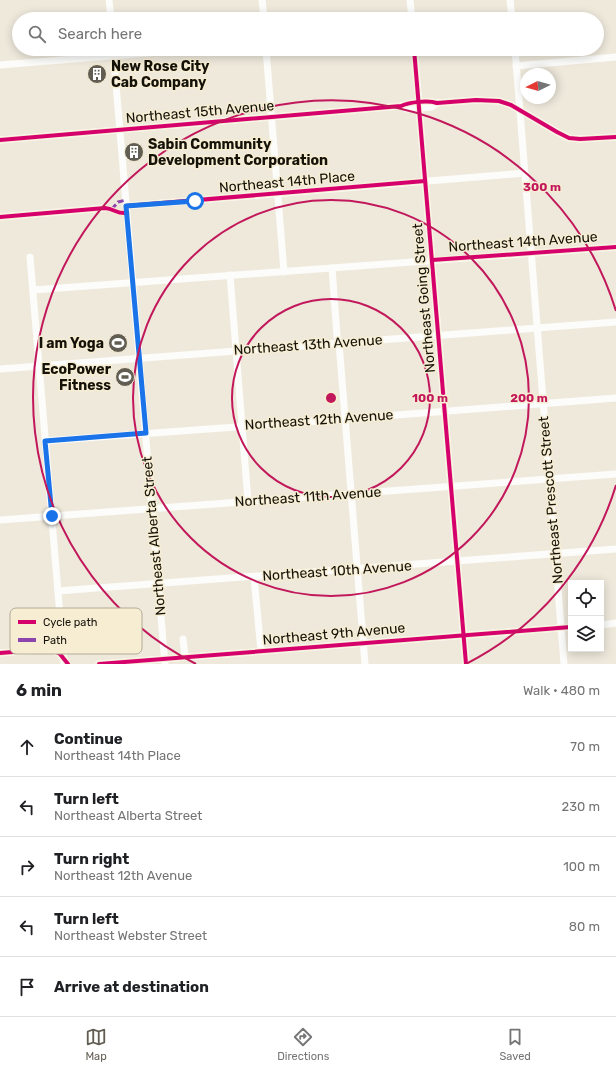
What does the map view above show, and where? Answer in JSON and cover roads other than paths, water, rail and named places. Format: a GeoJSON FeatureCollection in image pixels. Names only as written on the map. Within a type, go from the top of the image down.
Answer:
{"type":"FeatureCollection","features":[{"type":"Feature","properties":{"kind":"street"},"geometry":{"type":"LineString","coordinates":[[109,0],[110,12]]}},
{"type":"Feature","properties":{"kind":"street"},"geometry":{"type":"LineString","coordinates":[[262,0],[263,12]]}},
{"type":"Feature","properties":{"kind":"street"},"geometry":{"type":"LineString","coordinates":[[410,0],[411,12]]}},
{"type":"Feature","properties":{"kind":"street"},"geometry":{"type":"LineString","coordinates":[[510,0],[511,12]]}},
{"type":"Feature","properties":{"kind":"street"},"geometry":{"type":"LineString","coordinates":[[0,65],[79,56]]}},
{"type":"Feature","properties":{"kind":"street","name":"Northeast Alberta Street"},"geometry":{"type":"LineString","coordinates":[[114,56],[165,661]]}},
{"type":"Feature","properties":{"kind":"street"},"geometry":{"type":"LineString","coordinates":[[267,56],[284,272]]}},
{"type":"Feature","properties":{"kind":"street","name":"Northeast Going Street"},"geometry":{"type":"LineString","coordinates":[[415,56],[466,664]]}},
{"type":"Feature","properties":{"kind":"street","name":"Northeast Prescott Street"},"geometry":{"type":"LineString","coordinates":[[515,56],[564,664]]}},
{"type":"Feature","properties":{"kind":"street"},"geometry":{"type":"LineString","coordinates":[[516,66],[616,57]]}},
{"type":"Feature","properties":{"kind":"street","name":"Northeast 15th Avenue"},"geometry":{"type":"LineString","coordinates":[[0,140],[402,106],[407,109],[419,105],[432,107],[437,103],[476,100],[499,101],[511,105],[569,138],[580,140],[616,136]]}},
{"type":"Feature","properties":{"kind":"street","name":"Northeast 14th Place"},"geometry":{"type":"LineString","coordinates":[[126,206],[525,173]]}},
{"type":"Feature","properties":{"kind":"street"},"geometry":{"type":"LineString","coordinates":[[0,217],[105,208]]}},
{"type":"Feature","properties":{"kind":"street","name":"Northeast 14th Avenue"},"geometry":{"type":"LineString","coordinates":[[33,290],[616,246]]}},
{"type":"Feature","properties":{"kind":"street"},"geometry":{"type":"LineString","coordinates":[[30,257],[60,608]]}},
{"type":"Feature","properties":{"kind":"street"},"geometry":{"type":"LineString","coordinates":[[332,268],[365,664]]}},
{"type":"Feature","properties":{"kind":"street"},"geometry":{"type":"LineString","coordinates":[[230,275],[248,501]]}},
{"type":"Feature","properties":{"kind":"street","name":"Northeast 13th Avenue"},"geometry":{"type":"LineString","coordinates":[[0,369],[616,322]]}},
{"type":"Feature","properties":{"kind":"street","name":"Northeast 12th Avenue"},"geometry":{"type":"LineString","coordinates":[[45,441],[616,398]]}},
{"type":"Feature","properties":{"kind":"street","name":"Northeast 11th Avenue"},"geometry":{"type":"LineString","coordinates":[[0,520],[616,474]]}},
{"type":"Feature","properties":{"kind":"street","name":"Northeast 10th Avenue"},"geometry":{"type":"LineString","coordinates":[[58,591],[616,549]]}},
{"type":"Feature","properties":{"kind":"street"},"geometry":{"type":"LineString","coordinates":[[254,577],[261,651]]}},
{"type":"Feature","properties":{"kind":"street"},"geometry":{"type":"LineString","coordinates":[[604,624],[616,623]]}},
{"type":"Feature","properties":{"kind":"street","name":"Northeast 9th Avenue"},"geometry":{"type":"LineString","coordinates":[[99,664],[165,661],[185,657],[568,627]]}},
{"type":"Feature","properties":{"kind":"street"},"geometry":{"type":"LineString","coordinates":[[183,639],[185,657]]}},
{"type":"Feature","properties":{"kind":"street"},"geometry":{"type":"LineString","coordinates":[[0,653],[10,652]]}},
{"type":"Feature","properties":{"kind":"place","name":"New Rose City Cab Company"},"geometry":{"type":"Point","coordinates":[97,74]}},
{"type":"Feature","properties":{"kind":"place","name":"Sabin Community Development Corporation"},"geometry":{"type":"Point","coordinates":[134,152]}},
{"type":"Feature","properties":{"kind":"place","name":"I am Yoga"},"geometry":{"type":"Point","coordinates":[118,343]}},
{"type":"Feature","properties":{"kind":"place","name":"EcoPower Fitness"},"geometry":{"type":"Point","coordinates":[125,377]}}]}
